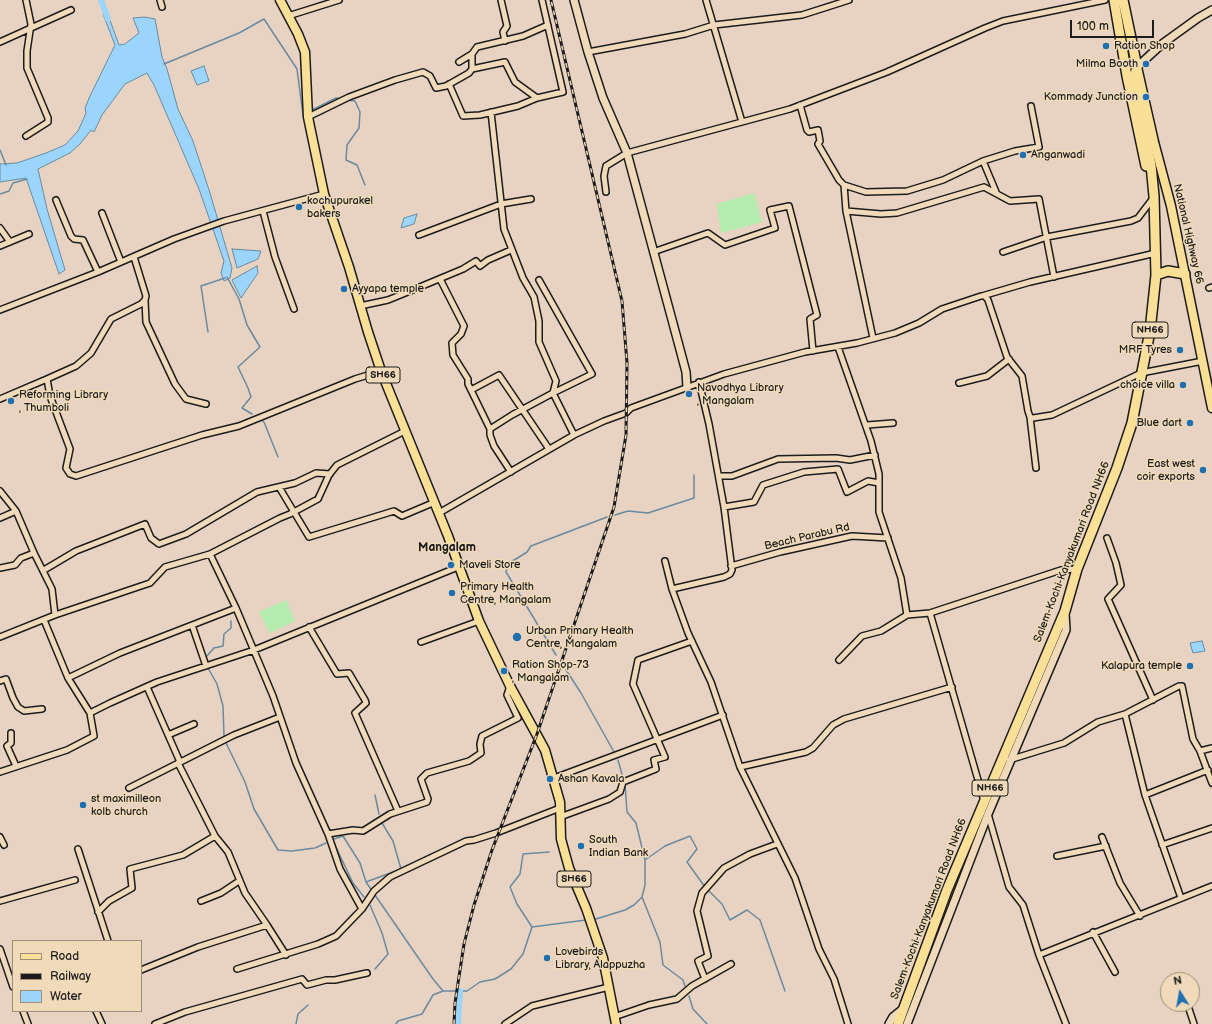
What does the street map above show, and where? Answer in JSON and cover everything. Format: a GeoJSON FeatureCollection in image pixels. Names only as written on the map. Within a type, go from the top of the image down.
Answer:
{"type":"FeatureCollection","features":[{"type":"Feature","properties":{"kind":"highway","name":"NH66"},"geometry":{"type":"LineString","coordinates":[[1114,0],[1125,70],[1142,152],[1154,192]]}},
{"type":"Feature","properties":{"kind":"highway","name":"NH66"},"geometry":{"type":"LineString","coordinates":[[1123,0],[1137,67]]}},
{"type":"Feature","properties":{"kind":"highway"},"geometry":{"type":"LineString","coordinates":[[1125,70],[1137,67]]}},
{"type":"Feature","properties":{"kind":"highway","name":"Salem-Kochi-Kanyakumari Road NH66"},"geometry":{"type":"LineString","coordinates":[[898,1024],[947,890],[1064,611],[1077,569],[1117,468],[1129,431],[1150,331],[1156,275],[1154,192],[1151,165],[1134,78],[1137,67]]}},
{"type":"Feature","properties":{"kind":"highway"},"geometry":{"type":"LineString","coordinates":[[1156,275],[1168,271],[1185,274]]}},
{"type":"Feature","properties":{"kind":"main road","name":"SH66"},"geometry":{"type":"LineString","coordinates":[[280,0],[298,34],[305,52],[308,117],[324,194],[349,267],[381,371],[435,502],[479,621],[510,686],[545,750],[554,778],[560,808],[562,839],[569,868],[586,908],[603,958],[615,1021]]}},
{"type":"Feature","properties":{"kind":"main road","name":"National Highway 66"},"geometry":{"type":"LineString","coordinates":[[1137,67],[1154,142],[1171,206],[1203,361],[1210,383],[1212,408]]}},
{"type":"Feature","properties":{"kind":"street"},"geometry":{"type":"LineString","coordinates":[[26,0],[31,27],[27,51],[27,68],[48,118],[48,122],[26,136]]}},
{"type":"Feature","properties":{"kind":"street"},"geometry":{"type":"LineString","coordinates":[[160,0],[162,7]]}},
{"type":"Feature","properties":{"kind":"street"},"geometry":{"type":"LineString","coordinates":[[288,16],[339,0]]}},
{"type":"Feature","properties":{"kind":"street"},"geometry":{"type":"LineString","coordinates":[[500,0],[507,26],[503,32],[505,41]]}},
{"type":"Feature","properties":{"kind":"street"},"geometry":{"type":"LineString","coordinates":[[449,84],[463,116],[480,115],[518,106],[537,98],[563,92],[542,0]]}},
{"type":"Feature","properties":{"kind":"street"},"geometry":{"type":"LineString","coordinates":[[574,0],[588,52],[603,98],[627,153],[685,368],[687,387]]}},
{"type":"Feature","properties":{"kind":"street"},"geometry":{"type":"LineString","coordinates":[[706,0],[742,122]]}},
{"type":"Feature","properties":{"kind":"street"},"geometry":{"type":"LineString","coordinates":[[588,52],[685,34],[714,24],[802,15],[849,0]]}},
{"type":"Feature","properties":{"kind":"street"},"geometry":{"type":"LineString","coordinates":[[606,192],[604,176],[606,166],[627,153],[800,105],[887,72],[993,24],[1105,0]]}},
{"type":"Feature","properties":{"kind":"street"},"geometry":{"type":"LineString","coordinates":[[0,42],[71,10]]}},
{"type":"Feature","properties":{"kind":"street"},"geometry":{"type":"LineString","coordinates":[[1137,67],[1162,44],[1198,18],[1212,10]]}},
{"type":"Feature","properties":{"kind":"street"},"geometry":{"type":"LineString","coordinates":[[459,62],[472,54],[477,47],[536,32],[548,25]]}},
{"type":"Feature","properties":{"kind":"street"},"geometry":{"type":"LineString","coordinates":[[472,54],[472,69]]}},
{"type":"Feature","properties":{"kind":"street"},"geometry":{"type":"LineString","coordinates":[[308,117],[338,101],[395,80],[423,72],[430,76],[436,88],[466,76],[472,69],[505,62],[515,82],[537,98]]}},
{"type":"Feature","properties":{"kind":"street"},"geometry":{"type":"LineString","coordinates":[[800,105],[806,130],[809,132],[818,130],[820,141],[818,144],[839,180],[844,184],[866,192],[907,191],[943,180],[983,162],[1016,151],[1039,147],[1031,106]]}},
{"type":"Feature","properties":{"kind":"street"},"geometry":{"type":"LineString","coordinates":[[491,112],[504,229],[511,250],[534,297],[538,309],[539,342],[556,381],[553,393],[574,435]]}},
{"type":"Feature","properties":{"kind":"street"},"geometry":{"type":"LineString","coordinates":[[983,162],[996,192]]}},
{"type":"Feature","properties":{"kind":"street"},"geometry":{"type":"LineString","coordinates":[[844,184],[846,210],[874,338]]}},
{"type":"Feature","properties":{"kind":"street"},"geometry":{"type":"LineString","coordinates":[[846,210],[881,214],[897,213],[976,188],[984,187],[989,191],[996,192],[1010,201],[1039,199],[1054,277]]}},
{"type":"Feature","properties":{"kind":"street"},"geometry":{"type":"LineString","coordinates":[[1003,252],[1046,237],[1131,221],[1138,218],[1154,192]]}},
{"type":"Feature","properties":{"kind":"street"},"geometry":{"type":"LineString","coordinates":[[0,310],[98,272],[174,239],[224,221],[324,194]]}},
{"type":"Feature","properties":{"kind":"street"},"geometry":{"type":"LineString","coordinates":[[419,235],[501,204],[531,199]]}},
{"type":"Feature","properties":{"kind":"street"},"geometry":{"type":"LineString","coordinates":[[56,200],[71,236],[74,239],[83,240],[98,272]]}},
{"type":"Feature","properties":{"kind":"street"},"geometry":{"type":"LineString","coordinates":[[653,252],[708,233],[725,245],[775,228],[770,210],[788,206],[817,315],[810,319],[813,351]]}},
{"type":"Feature","properties":{"kind":"street"},"geometry":{"type":"LineString","coordinates":[[263,211],[275,257],[294,309]]}},
{"type":"Feature","properties":{"kind":"street"},"geometry":{"type":"LineString","coordinates":[[102,213],[121,262]]}},
{"type":"Feature","properties":{"kind":"street"},"geometry":{"type":"LineString","coordinates":[[0,228],[10,242]]}},
{"type":"Feature","properties":{"kind":"street"},"geometry":{"type":"LineString","coordinates":[[0,246],[29,234]]}},
{"type":"Feature","properties":{"kind":"street"},"geometry":{"type":"LineString","coordinates":[[360,306],[388,300],[463,269],[476,261],[480,266],[488,260],[511,250]]}},
{"type":"Feature","properties":{"kind":"street"},"geometry":{"type":"LineString","coordinates":[[439,513],[574,435],[604,421],[626,413],[630,408],[699,382],[813,351],[838,347],[905,329],[942,309],[1030,282],[1156,253]]}},
{"type":"Feature","properties":{"kind":"street"},"geometry":{"type":"LineString","coordinates":[[134,257],[146,296],[146,322],[175,384],[186,399],[206,404]]}},
{"type":"Feature","properties":{"kind":"street"},"geometry":{"type":"LineString","coordinates":[[440,279],[464,326],[461,334],[452,343],[451,349],[453,355],[468,379],[468,384],[490,429],[490,435],[494,446],[511,472]]}},
{"type":"Feature","properties":{"kind":"street"},"geometry":{"type":"LineString","coordinates":[[490,429],[522,409],[592,374],[539,280]]}},
{"type":"Feature","properties":{"kind":"street"},"geometry":{"type":"LineString","coordinates":[[981,296],[985,296],[988,300],[1009,359],[1022,376],[1030,417],[1036,468]]}},
{"type":"Feature","properties":{"kind":"street"},"geometry":{"type":"LineString","coordinates":[[0,399],[76,366],[91,352],[111,319],[141,304],[145,300]]}},
{"type":"Feature","properties":{"kind":"street"},"geometry":{"type":"LineString","coordinates":[[838,347],[867,425],[875,455],[879,483],[879,508],[901,578],[908,615]]}},
{"type":"Feature","properties":{"kind":"street"},"geometry":{"type":"LineString","coordinates":[[959,383],[987,376],[1009,359]]}},
{"type":"Feature","properties":{"kind":"street"},"geometry":{"type":"LineString","coordinates":[[1030,417],[1033,418],[1052,415],[1141,373],[1203,361]]}},
{"type":"Feature","properties":{"kind":"street"},"geometry":{"type":"LineString","coordinates":[[47,379],[50,396],[70,449],[66,468],[70,474],[76,476],[202,435],[239,426],[355,379],[381,371]]}},
{"type":"Feature","properties":{"kind":"street"},"geometry":{"type":"LineString","coordinates":[[471,390],[499,374],[549,449]]}},
{"type":"Feature","properties":{"kind":"street"},"geometry":{"type":"LineString","coordinates":[[672,589],[724,577],[730,574],[731,566],[719,476],[699,382]]}},
{"type":"Feature","properties":{"kind":"street"},"geometry":{"type":"LineString","coordinates":[[867,425],[893,423]]}},
{"type":"Feature","properties":{"kind":"street"},"geometry":{"type":"LineString","coordinates":[[0,637],[55,615],[150,583],[165,567],[210,554],[295,512],[318,499],[330,474],[337,465],[405,431]]}},
{"type":"Feature","properties":{"kind":"street"},"geometry":{"type":"LineString","coordinates":[[719,476],[732,476],[778,459],[836,458],[850,460],[875,455]]}},
{"type":"Feature","properties":{"kind":"street"},"geometry":{"type":"LineString","coordinates":[[724,507],[754,502],[763,486],[804,472],[838,469],[847,492],[868,481],[879,483]]}},
{"type":"Feature","properties":{"kind":"street"},"geometry":{"type":"LineString","coordinates":[[44,570],[76,551],[145,524],[151,538],[159,544],[186,534],[257,492],[294,483],[316,473],[330,474]]}},
{"type":"Feature","properties":{"kind":"street"},"geometry":{"type":"LineString","coordinates":[[279,486],[309,537],[394,511],[402,516],[435,502]]}},
{"type":"Feature","properties":{"kind":"street"},"geometry":{"type":"LineString","coordinates":[[0,491],[16,511],[34,553],[44,570],[54,595],[55,615]]}},
{"type":"Feature","properties":{"kind":"street"},"geometry":{"type":"LineString","coordinates":[[0,518],[16,511]]}},
{"type":"Feature","properties":{"kind":"street","name":"Beach Parabu Rd"},"geometry":{"type":"LineString","coordinates":[[731,566],[787,550],[852,536],[888,538]]}},
{"type":"Feature","properties":{"kind":"street"},"geometry":{"type":"LineString","coordinates":[[1106,538],[1116,563],[1120,585],[1108,599],[1153,700]]}},
{"type":"Feature","properties":{"kind":"street"},"geometry":{"type":"LineString","coordinates":[[0,568],[15,565],[21,558],[34,553]]}},
{"type":"Feature","properties":{"kind":"street"},"geometry":{"type":"LineString","coordinates":[[210,554],[254,650],[296,762],[328,834],[340,869],[362,909]]}},
{"type":"Feature","properties":{"kind":"street"},"geometry":{"type":"LineString","coordinates":[[665,560],[672,589],[692,641],[711,682],[740,767],[777,844],[796,878],[819,949],[834,980],[848,1024]]}},
{"type":"Feature","properties":{"kind":"street"},"geometry":{"type":"LineString","coordinates":[[90,713],[147,687],[254,650],[458,567]]}},
{"type":"Feature","properties":{"kind":"street"},"geometry":{"type":"LineString","coordinates":[[839,660],[862,636],[880,630],[908,615],[930,613],[1061,570],[1077,569]]}},
{"type":"Feature","properties":{"kind":"street"},"geometry":{"type":"LineString","coordinates":[[68,678],[120,653],[236,608]]}},
{"type":"Feature","properties":{"kind":"street"},"geometry":{"type":"LineString","coordinates":[[907,1024],[988,814],[1066,630],[1064,611]]}},
{"type":"Feature","properties":{"kind":"street"},"geometry":{"type":"LineString","coordinates":[[930,613],[1009,887],[1023,905],[1039,955],[1066,1024]]}},
{"type":"Feature","properties":{"kind":"street"},"geometry":{"type":"LineString","coordinates":[[0,772],[67,750],[94,736],[90,713],[68,678],[44,620]]}},
{"type":"Feature","properties":{"kind":"street"},"geometry":{"type":"LineString","coordinates":[[421,642],[479,621]]}},
{"type":"Feature","properties":{"kind":"street"},"geometry":{"type":"LineString","coordinates":[[192,625],[206,666]]}},
{"type":"Feature","properties":{"kind":"street"},"geometry":{"type":"LineString","coordinates":[[309,627],[337,674],[349,673],[365,700],[366,703],[355,713],[398,811]]}},
{"type":"Feature","properties":{"kind":"street"},"geometry":{"type":"LineString","coordinates":[[560,817],[609,799],[620,792],[623,782],[656,770],[654,760],[665,756],[634,684],[638,660],[692,641]]}},
{"type":"Feature","properties":{"kind":"street"},"geometry":{"type":"LineString","coordinates":[[0,681],[6,680],[12,698],[18,707],[24,711],[42,709]]}},
{"type":"Feature","properties":{"kind":"street"},"geometry":{"type":"LineString","coordinates":[[328,834],[352,830],[363,831],[384,816],[427,802],[428,799],[421,779],[427,773],[469,761],[481,753],[480,744],[482,736],[518,718],[506,695],[510,686]]}},
{"type":"Feature","properties":{"kind":"street"},"geometry":{"type":"LineString","coordinates":[[1001,762],[1064,743],[1093,725],[1125,714],[1179,686],[1182,686],[1193,739],[1200,751],[1212,783]]}},
{"type":"Feature","properties":{"kind":"street"},"geometry":{"type":"LineString","coordinates":[[147,687],[179,762],[215,836],[228,852],[239,881],[286,955]]}},
{"type":"Feature","properties":{"kind":"street"},"geometry":{"type":"LineString","coordinates":[[740,767],[806,752],[813,748],[834,725],[844,719],[952,687]]}},
{"type":"Feature","properties":{"kind":"street"},"geometry":{"type":"LineString","coordinates":[[1125,714],[1145,795],[1181,898]]}},
{"type":"Feature","properties":{"kind":"street"},"geometry":{"type":"LineString","coordinates":[[554,778],[723,715]]}},
{"type":"Feature","properties":{"kind":"street"},"geometry":{"type":"LineString","coordinates":[[130,788],[234,735],[280,717]]}},
{"type":"Feature","properties":{"kind":"street"},"geometry":{"type":"LineString","coordinates":[[168,735],[194,724]]}},
{"type":"Feature","properties":{"kind":"street"},"geometry":{"type":"LineString","coordinates":[[10,733],[11,743],[7,746],[16,766]]}},
{"type":"Feature","properties":{"kind":"street"},"geometry":{"type":"LineString","coordinates":[[1200,751],[1212,748]]}},
{"type":"Feature","properties":{"kind":"street"},"geometry":{"type":"LineString","coordinates":[[1145,795],[1208,770]]}},
{"type":"Feature","properties":{"kind":"street"},"geometry":{"type":"LineString","coordinates":[[237,969],[286,955],[336,936],[362,909],[374,891],[390,877],[466,841],[496,833],[560,808]]}},
{"type":"Feature","properties":{"kind":"street"},"geometry":{"type":"LineString","coordinates":[[1162,845],[1212,828]]}},
{"type":"Feature","properties":{"kind":"street"},"geometry":{"type":"LineString","coordinates":[[98,912],[109,901],[132,888],[130,869],[183,855],[215,836]]}},
{"type":"Feature","properties":{"kind":"street"},"geometry":{"type":"LineString","coordinates":[[0,837],[4,845]]}},
{"type":"Feature","properties":{"kind":"street"},"geometry":{"type":"LineString","coordinates":[[1102,837],[1120,883],[1140,916]]}},
{"type":"Feature","properties":{"kind":"street"},"geometry":{"type":"LineString","coordinates":[[705,979],[698,961],[708,956],[697,911],[702,893],[724,868],[750,854],[777,844]]}},
{"type":"Feature","properties":{"kind":"street"},"geometry":{"type":"LineString","coordinates":[[1057,856],[1106,846]]}},
{"type":"Feature","properties":{"kind":"street"},"geometry":{"type":"LineString","coordinates":[[78,849],[108,940]]}},
{"type":"Feature","properties":{"kind":"street"},"geometry":{"type":"LineString","coordinates":[[0,900],[75,880]]}},
{"type":"Feature","properties":{"kind":"street"},"geometry":{"type":"LineString","coordinates":[[201,901],[221,893],[239,881]]}},
{"type":"Feature","properties":{"kind":"street"},"geometry":{"type":"LineString","coordinates":[[1039,955],[1093,932],[1140,916],[1212,886]]}},
{"type":"Feature","properties":{"kind":"street"},"geometry":{"type":"LineString","coordinates":[[142,970],[198,947],[267,925]]}},
{"type":"Feature","properties":{"kind":"street"},"geometry":{"type":"LineString","coordinates":[[1093,932],[1115,972]]}},
{"type":"Feature","properties":{"kind":"street"},"geometry":{"type":"LineString","coordinates":[[0,949],[12,984]]}},
{"type":"Feature","properties":{"kind":"street"},"geometry":{"type":"LineString","coordinates":[[615,1021],[649,1005],[677,999],[690,988],[731,964]]}},
{"type":"Feature","properties":{"kind":"street"},"geometry":{"type":"LineString","coordinates":[[155,1024],[185,1012],[302,979],[307,985],[367,973]]}},
{"type":"Feature","properties":{"kind":"street"},"geometry":{"type":"LineString","coordinates":[[505,1024],[532,1006],[609,987]]}},
{"type":"Feature","properties":{"kind":"street"},"geometry":{"type":"LineString","coordinates":[[889,1024],[893,1017],[904,1009]]}},
{"type":"Feature","properties":{"kind":"street"},"geometry":{"type":"LineString","coordinates":[[23,1012],[28,1024]]}},
{"type":"Feature","properties":{"kind":"street"},"geometry":{"type":"LineString","coordinates":[[96,1012],[102,1024]]}},
{"type":"Feature","properties":{"kind":"street"},"geometry":{"type":"LineString","coordinates":[[1190,1012],[1194,1024]]}},
{"type":"Feature","properties":{"kind":"green space"},"geometry":{"type":"Polygon","coordinates":[[[754,193],[762,222],[721,233],[717,204],[754,193]]]}},
{"type":"Feature","properties":{"kind":"green space"},"geometry":{"type":"Polygon","coordinates":[[[286,600],[295,621],[270,633],[259,612],[286,600]]]}},
{"type":"Feature","properties":{"kind":"water"},"geometry":{"type":"Polygon","coordinates":[[[107,12],[119,45],[125,44],[139,33],[133,18],[144,17],[155,19],[162,57],[167,69],[178,109],[193,141],[232,268],[230,278],[224,281],[221,273],[224,261],[199,189],[154,85],[147,73],[125,84],[102,115],[94,132],[91,130],[80,144],[70,153],[38,169],[47,209],[65,270],[59,274],[26,178],[0,182],[0,164],[17,163],[65,145],[78,131],[86,113],[85,108],[90,96],[115,45],[103,14],[107,12]]]}},
{"type":"Feature","properties":{"kind":"water"},"geometry":{"type":"Polygon","coordinates":[[[204,66],[209,81],[197,85],[191,71],[204,66]]]}},
{"type":"Feature","properties":{"kind":"water"},"geometry":{"type":"Polygon","coordinates":[[[417,214],[414,224],[401,228],[404,218],[417,214]]]}},
{"type":"Feature","properties":{"kind":"water"},"geometry":{"type":"Polygon","coordinates":[[[232,249],[261,251],[258,259],[237,268],[232,249]]]}},
{"type":"Feature","properties":{"kind":"water"},"geometry":{"type":"Polygon","coordinates":[[[257,266],[258,273],[241,298],[232,280],[257,266]]]}},
{"type":"Feature","properties":{"kind":"water"},"geometry":{"type":"Polygon","coordinates":[[[1202,641],[1205,651],[1193,653],[1190,643],[1202,641]]]}},
{"type":"Feature","properties":{"kind":"waterway"},"geometry":{"type":"LineString","coordinates":[[101,0],[108,19]]}},
{"type":"Feature","properties":{"kind":"waterway"},"geometry":{"type":"LineString","coordinates":[[164,64],[239,33],[264,19],[297,69],[303,115]]}},
{"type":"Feature","properties":{"kind":"waterway"},"geometry":{"type":"LineString","coordinates":[[312,110],[336,98],[342,99]]}},
{"type":"Feature","properties":{"kind":"waterway"},"geometry":{"type":"LineString","coordinates":[[347,100],[355,101],[360,112],[359,128],[347,145],[346,160],[357,165],[365,185]]}},
{"type":"Feature","properties":{"kind":"waterway"},"geometry":{"type":"LineString","coordinates":[[0,150],[6,165]]}},
{"type":"Feature","properties":{"kind":"waterway"},"geometry":{"type":"LineString","coordinates":[[0,194],[9,191],[13,183],[27,179]]}},
{"type":"Feature","properties":{"kind":"waterway"},"geometry":{"type":"LineString","coordinates":[[227,277],[239,299],[247,325],[260,347],[238,367],[251,397],[242,408],[252,414]]}},
{"type":"Feature","properties":{"kind":"waterway"},"geometry":{"type":"LineString","coordinates":[[208,332],[201,286],[225,278]]}},
{"type":"Feature","properties":{"kind":"waterway"},"geometry":{"type":"LineString","coordinates":[[261,420],[264,422],[278,457]]}},
{"type":"Feature","properties":{"kind":"waterway"},"geometry":{"type":"LineString","coordinates":[[615,515],[628,511],[648,513],[694,498],[694,475]]}},
{"type":"Feature","properties":{"kind":"waterway"},"geometry":{"type":"LineString","coordinates":[[556,655],[506,572],[508,564],[527,552],[531,546],[607,517]]}},
{"type":"Feature","properties":{"kind":"waterway"},"geometry":{"type":"LineString","coordinates":[[206,660],[206,657],[214,648],[223,646],[224,634],[231,628],[231,621]]}},
{"type":"Feature","properties":{"kind":"waterway"},"geometry":{"type":"LineString","coordinates":[[208,668],[217,684],[223,706],[224,736]]}},
{"type":"Feature","properties":{"kind":"waterway"},"geometry":{"type":"LineString","coordinates":[[566,670],[581,693],[614,752]]}},
{"type":"Feature","properties":{"kind":"waterway"},"geometry":{"type":"LineString","coordinates":[[226,743],[245,782],[254,809],[278,850],[292,851],[315,848],[326,843]]}},
{"type":"Feature","properties":{"kind":"waterway"},"geometry":{"type":"LineString","coordinates":[[618,760],[623,778]]}},
{"type":"Feature","properties":{"kind":"waterway"},"geometry":{"type":"LineString","coordinates":[[596,919],[625,910],[634,905],[642,897],[645,885],[645,860],[636,823],[627,812],[625,784]]}},
{"type":"Feature","properties":{"kind":"waterway"},"geometry":{"type":"LineString","coordinates":[[375,795],[379,814]]}},
{"type":"Feature","properties":{"kind":"waterway"},"geometry":{"type":"LineString","coordinates":[[366,882],[401,869],[393,841],[382,823]]}},
{"type":"Feature","properties":{"kind":"waterway"},"geometry":{"type":"LineString","coordinates":[[334,839],[343,836],[360,863],[366,882],[433,979],[443,991]]}},
{"type":"Feature","properties":{"kind":"waterway"},"geometry":{"type":"LineString","coordinates":[[645,860],[665,846],[690,836],[697,849],[687,862],[705,887],[722,904],[730,920],[747,910],[760,920],[785,991]]}},
{"type":"Feature","properties":{"kind":"waterway"},"geometry":{"type":"LineString","coordinates":[[334,843],[353,883],[364,897]]}},
{"type":"Feature","properties":{"kind":"waterway"},"geometry":{"type":"LineString","coordinates":[[532,927],[517,904],[510,887],[520,874],[523,854],[549,852]]}},
{"type":"Feature","properties":{"kind":"waterway"},"geometry":{"type":"LineString","coordinates":[[642,897],[660,942],[663,965],[683,980],[685,986]]}},
{"type":"Feature","properties":{"kind":"waterway"},"geometry":{"type":"LineString","coordinates":[[370,905],[382,933],[388,954],[375,969]]}},
{"type":"Feature","properties":{"kind":"waterway"},"geometry":{"type":"LineString","coordinates":[[396,1024],[398,1021],[422,1014],[433,995],[443,991],[467,991],[480,982],[495,979],[511,969],[523,954],[532,927],[586,920]]}},
{"type":"Feature","properties":{"kind":"waterway"},"geometry":{"type":"LineString","coordinates":[[458,1024],[460,991]]}},
{"type":"Feature","properties":{"kind":"waterway"},"geometry":{"type":"LineString","coordinates":[[689,996],[693,1009],[707,1024]]}},
{"type":"Feature","properties":{"kind":"waterway"},"geometry":{"type":"LineString","coordinates":[[296,1024],[298,1014],[308,1005]]}},
{"type":"Feature","properties":{"kind":"railway"},"geometry":{"type":"LineString","coordinates":[[454,1024],[455,1003],[464,944],[474,905],[492,850],[537,734],[614,507],[626,435],[627,363],[622,301],[551,0]]}},
{"type":"Feature","properties":{"kind":"place","name":"Ration Shop"},"geometry":{"type":"Point","coordinates":[1106,46]}},
{"type":"Feature","properties":{"kind":"place","name":"Milma Booth"},"geometry":{"type":"Point","coordinates":[1146,64]}},
{"type":"Feature","properties":{"kind":"place","name":"Kommady Junction"},"geometry":{"type":"Point","coordinates":[1146,97]}},
{"type":"Feature","properties":{"kind":"place","name":"Anganwadi"},"geometry":{"type":"Point","coordinates":[1023,155]}},
{"type":"Feature","properties":{"kind":"place","name":"kochupurakel bakers"},"geometry":{"type":"Point","coordinates":[299,207]}},
{"type":"Feature","properties":{"kind":"place","name":"Ayyapa temple"},"geometry":{"type":"Point","coordinates":[344,289]}},
{"type":"Feature","properties":{"kind":"place","name":"MRF Tyres"},"geometry":{"type":"Point","coordinates":[1180,350]}},
{"type":"Feature","properties":{"kind":"place","name":"choice villa"},"geometry":{"type":"Point","coordinates":[1183,385]}},
{"type":"Feature","properties":{"kind":"place","name":"Navodhya Library , Mangalam"},"geometry":{"type":"Point","coordinates":[689,394]}},
{"type":"Feature","properties":{"kind":"place","name":"Reforming Library , Thumboli"},"geometry":{"type":"Point","coordinates":[11,401]}},
{"type":"Feature","properties":{"kind":"place","name":"Blue dart"},"geometry":{"type":"Point","coordinates":[1190,423]}},
{"type":"Feature","properties":{"kind":"place","name":"East west coir exports"},"geometry":{"type":"Point","coordinates":[1203,470]}},
{"type":"Feature","properties":{"kind":"place","name":"Maveli Store"},"geometry":{"type":"Point","coordinates":[451,565]}},
{"type":"Feature","properties":{"kind":"place","name":"Primary Health Centre, Mangalam"},"geometry":{"type":"Point","coordinates":[452,593]}},
{"type":"Feature","properties":{"kind":"place","name":"Urban Primary Health Centre, Mangalam"},"geometry":{"type":"Point","coordinates":[517,637]}},
{"type":"Feature","properties":{"kind":"place","name":"Kalapura temple"},"geometry":{"type":"Point","coordinates":[1190,666]}},
{"type":"Feature","properties":{"kind":"place","name":"Ration Shop-73 , Mangalam"},"geometry":{"type":"Point","coordinates":[504,671]}},
{"type":"Feature","properties":{"kind":"place","name":"Ashan Kavala"},"geometry":{"type":"Point","coordinates":[550,779]}},
{"type":"Feature","properties":{"kind":"place","name":"st maximilleon kolb church"},"geometry":{"type":"Point","coordinates":[83,805]}},
{"type":"Feature","properties":{"kind":"place","name":"South Indian Bank"},"geometry":{"type":"Point","coordinates":[581,846]}},
{"type":"Feature","properties":{"kind":"place","name":"Lovebirds Library, Alappuzha"},"geometry":{"type":"Point","coordinates":[547,958]}},
{"type":"Feature","properties":{"kind":"district","name":"Mangalam"},"geometry":{"type":"Point","coordinates":[447,548]}}]}
